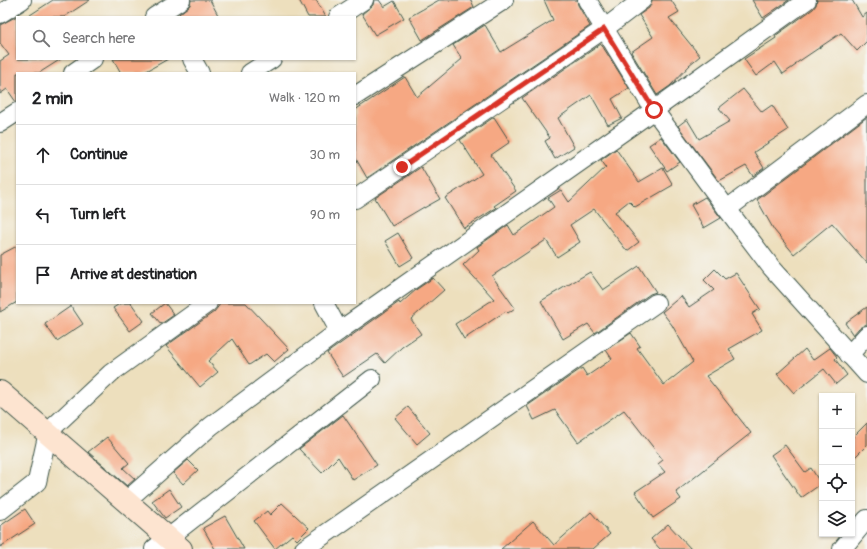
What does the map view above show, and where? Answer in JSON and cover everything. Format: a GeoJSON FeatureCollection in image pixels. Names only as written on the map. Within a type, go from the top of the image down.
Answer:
{"type":"FeatureCollection","features":[{"type":"Feature","properties":{"kind":"main road"},"geometry":{"type":"LineString","coordinates":[[0,392],[126,501],[168,545]]}},
{"type":"Feature","properties":{"kind":"street"},"geometry":{"type":"LineString","coordinates":[[0,14],[22,0]]}},
{"type":"Feature","properties":{"kind":"street"},"geometry":{"type":"LineString","coordinates":[[161,11],[180,0]]}},
{"type":"Feature","properties":{"kind":"street"},"geometry":{"type":"LineString","coordinates":[[340,16],[364,0]]}},
{"type":"Feature","properties":{"kind":"street"},"geometry":{"type":"LineString","coordinates":[[356,95],[504,0]]}},
{"type":"Feature","properties":{"kind":"street"},"geometry":{"type":"LineString","coordinates":[[587,0],[654,110],[727,209],[771,267],[867,374]]}},
{"type":"Feature","properties":{"kind":"street"},"geometry":{"type":"LineString","coordinates":[[356,198],[604,29],[642,0]]}},
{"type":"Feature","properties":{"kind":"street"},"geometry":{"type":"LineString","coordinates":[[126,501],[211,426],[339,331],[654,110],[807,0]]}},
{"type":"Feature","properties":{"kind":"street"},"geometry":{"type":"LineString","coordinates":[[74,72],[92,60]]}},
{"type":"Feature","properties":{"kind":"street"},"geometry":{"type":"LineString","coordinates":[[193,60],[199,72]]}},
{"type":"Feature","properties":{"kind":"street"},"geometry":{"type":"LineString","coordinates":[[252,72],[270,60]]}},
{"type":"Feature","properties":{"kind":"street"},"geometry":{"type":"LineString","coordinates":[[727,209],[867,104]]}},
{"type":"Feature","properties":{"kind":"street"},"geometry":{"type":"LineString","coordinates":[[0,124],[16,113]]}},
{"type":"Feature","properties":{"kind":"street"},"geometry":{"type":"LineString","coordinates":[[304,549],[656,303]]}},
{"type":"Feature","properties":{"kind":"street"},"geometry":{"type":"LineString","coordinates":[[0,511],[36,482],[48,432],[111,373],[207,304]]}},
{"type":"Feature","properties":{"kind":"street"},"geometry":{"type":"LineString","coordinates":[[325,304],[339,331]]}},
{"type":"Feature","properties":{"kind":"street"},"geometry":{"type":"LineString","coordinates":[[850,355],[867,335]]}},
{"type":"Feature","properties":{"kind":"street"},"geometry":{"type":"LineString","coordinates":[[168,545],[372,379]]}},
{"type":"Feature","properties":{"kind":"street"},"geometry":{"type":"LineString","coordinates":[[842,549],[867,519]]}},
{"type":"Feature","properties":{"kind":"building"},"geometry":{"type":"Polygon","coordinates":[[[53,0],[90,0],[66,16],[29,16],[53,0]]]}},
{"type":"Feature","properties":{"kind":"building"},"geometry":{"type":"Polygon","coordinates":[[[191,0],[210,0],[218,16],[180,16],[179,14],[190,5],[191,0]]]}},
{"type":"Feature","properties":{"kind":"building"},"geometry":{"type":"Polygon","coordinates":[[[299,0],[316,0],[325,16],[307,16],[299,0]]]}},
{"type":"Feature","properties":{"kind":"building"},"geometry":{"type":"Polygon","coordinates":[[[374,0],[379,0],[384,7],[394,1],[404,18],[375,35],[362,14],[373,5],[374,0]]]}},
{"type":"Feature","properties":{"kind":"building"},"geometry":{"type":"Polygon","coordinates":[[[439,0],[471,0],[474,7],[422,40],[409,17],[439,0]]]}},
{"type":"Feature","properties":{"kind":"building"},"geometry":{"type":"Polygon","coordinates":[[[544,0],[577,0],[578,5],[590,26],[367,178],[356,159],[356,109],[405,77],[417,97],[462,59],[453,45],[485,25],[501,52],[553,20],[544,0]]]}},
{"type":"Feature","properties":{"kind":"building"},"geometry":{"type":"Polygon","coordinates":[[[652,0],[671,0],[679,12],[669,18],[700,56],[689,65],[670,86],[657,95],[631,52],[653,37],[639,15],[649,8],[652,0]]]}},
{"type":"Feature","properties":{"kind":"building"},"geometry":{"type":"Polygon","coordinates":[[[752,0],[789,0],[763,18],[752,0]]]}},
{"type":"Feature","properties":{"kind":"building"},"geometry":{"type":"Polygon","coordinates":[[[817,0],[852,0],[862,17],[867,13],[867,41],[857,51],[841,33],[795,64],[796,65],[783,74],[775,62],[756,76],[744,59],[776,38],[775,36],[813,9],[817,0]]]}},
{"type":"Feature","properties":{"kind":"building"},"geometry":{"type":"Polygon","coordinates":[[[16,17],[16,60],[59,60],[41,72],[16,72],[16,102],[7,89],[0,94],[0,61],[9,55],[0,43],[0,25],[16,17]]]}},
{"type":"Feature","properties":{"kind":"building"},"geometry":{"type":"Polygon","coordinates":[[[601,44],[629,88],[612,99],[622,118],[608,125],[591,95],[558,118],[574,147],[555,159],[545,141],[550,138],[522,98],[601,44]]]}},
{"type":"Feature","properties":{"kind":"building"},"geometry":{"type":"Polygon","coordinates":[[[114,60],[166,60],[145,72],[120,72],[114,60]]]}},
{"type":"Feature","properties":{"kind":"building"},"geometry":{"type":"Polygon","coordinates":[[[743,89],[762,112],[772,105],[788,130],[754,152],[764,168],[753,176],[746,166],[719,181],[678,126],[687,119],[699,139],[730,121],[719,108],[743,89]]]}},
{"type":"Feature","properties":{"kind":"building"},"geometry":{"type":"Polygon","coordinates":[[[494,117],[510,142],[491,155],[516,191],[494,206],[496,208],[464,228],[445,198],[482,174],[460,140],[494,117]]]}},
{"type":"Feature","properties":{"kind":"building"},"geometry":{"type":"Polygon","coordinates":[[[867,117],[867,263],[832,223],[794,254],[774,230],[757,200],[867,117]]]}},
{"type":"Feature","properties":{"kind":"building"},"geometry":{"type":"Polygon","coordinates":[[[661,137],[680,162],[667,171],[649,145],[661,137]]]}},
{"type":"Feature","properties":{"kind":"building"},"geometry":{"type":"Polygon","coordinates":[[[616,149],[639,182],[663,168],[673,185],[635,207],[629,201],[615,212],[639,242],[627,251],[594,209],[570,225],[580,242],[557,257],[546,240],[492,276],[515,308],[508,313],[506,311],[464,339],[455,324],[494,299],[463,265],[479,250],[477,247],[508,225],[514,235],[554,207],[548,198],[561,190],[569,202],[606,167],[601,160],[616,149]]]}},
{"type":"Feature","properties":{"kind":"building"},"geometry":{"type":"Polygon","coordinates":[[[421,167],[440,199],[392,226],[375,198],[421,167]]]}},
{"type":"Feature","properties":{"kind":"building"},"geometry":{"type":"Polygon","coordinates":[[[705,197],[721,218],[704,228],[691,205],[705,197]]]}},
{"type":"Feature","properties":{"kind":"building"},"geometry":{"type":"Polygon","coordinates":[[[398,233],[413,258],[400,266],[385,241],[398,233]]]}},
{"type":"Feature","properties":{"kind":"building"},"geometry":{"type":"Polygon","coordinates":[[[16,247],[16,303],[0,312],[0,255],[16,247]]]}},
{"type":"Feature","properties":{"kind":"building"},"geometry":{"type":"Polygon","coordinates":[[[639,266],[656,292],[650,294],[595,333],[588,324],[563,339],[541,301],[590,272],[603,290],[639,266]]]}},
{"type":"Feature","properties":{"kind":"building"},"geometry":{"type":"Polygon","coordinates":[[[715,269],[725,279],[736,273],[760,309],[752,314],[762,330],[729,349],[735,359],[706,376],[751,433],[676,492],[681,499],[653,518],[635,492],[665,472],[658,464],[663,460],[624,410],[578,442],[555,410],[534,420],[527,406],[582,368],[587,376],[612,359],[606,350],[631,333],[640,346],[637,348],[664,385],[693,362],[672,325],[662,312],[681,296],[689,307],[714,290],[704,280],[715,269]]]}},
{"type":"Feature","properties":{"kind":"building"},"geometry":{"type":"Polygon","coordinates":[[[433,278],[444,290],[411,319],[421,334],[402,347],[385,363],[377,354],[343,377],[327,353],[399,302],[400,304],[417,289],[433,278]]]}},
{"type":"Feature","properties":{"kind":"building"},"geometry":{"type":"Polygon","coordinates":[[[119,304],[132,304],[144,321],[130,331],[113,308],[119,304]]]}},
{"type":"Feature","properties":{"kind":"building"},"geometry":{"type":"Polygon","coordinates":[[[166,304],[174,315],[161,324],[152,313],[166,304]]]}},
{"type":"Feature","properties":{"kind":"building"},"geometry":{"type":"Polygon","coordinates":[[[220,304],[247,304],[289,349],[274,362],[266,354],[249,365],[232,339],[208,361],[218,372],[200,387],[166,346],[214,312],[220,304]]]}},
{"type":"Feature","properties":{"kind":"building"},"geometry":{"type":"Polygon","coordinates":[[[71,306],[83,324],[57,341],[45,324],[71,306]]]}},
{"type":"Feature","properties":{"kind":"building"},"geometry":{"type":"Polygon","coordinates":[[[867,307],[867,324],[859,328],[853,335],[845,323],[867,307]]]}},
{"type":"Feature","properties":{"kind":"building"},"geometry":{"type":"Polygon","coordinates":[[[830,348],[837,357],[835,359],[847,375],[836,384],[824,369],[794,393],[777,374],[805,349],[813,360],[830,348]]]}},
{"type":"Feature","properties":{"kind":"building"},"geometry":{"type":"Polygon","coordinates":[[[408,407],[430,433],[417,444],[395,418],[408,407]]]}},
{"type":"Feature","properties":{"kind":"building"},"geometry":{"type":"Polygon","coordinates":[[[343,415],[377,465],[353,480],[338,457],[322,473],[299,449],[343,415]]]}},
{"type":"Feature","properties":{"kind":"building"},"geometry":{"type":"Polygon","coordinates":[[[867,423],[867,445],[855,457],[855,435],[867,423]]]}},
{"type":"Feature","properties":{"kind":"building"},"geometry":{"type":"Polygon","coordinates":[[[107,437],[129,463],[123,468],[135,479],[127,486],[88,452],[107,437]]]}},
{"type":"Feature","properties":{"kind":"building"},"geometry":{"type":"Polygon","coordinates":[[[785,445],[805,472],[811,468],[819,481],[819,485],[801,498],[771,455],[785,445]]]}},
{"type":"Feature","properties":{"kind":"building"},"geometry":{"type":"Polygon","coordinates":[[[188,460],[198,470],[183,484],[173,473],[188,460]]]}},
{"type":"Feature","properties":{"kind":"building"},"geometry":{"type":"Polygon","coordinates":[[[169,489],[181,507],[165,518],[152,501],[169,489]]]}},
{"type":"Feature","properties":{"kind":"building"},"geometry":{"type":"Polygon","coordinates":[[[282,503],[309,528],[297,540],[292,535],[275,549],[254,521],[267,511],[270,515],[282,503]]]}},
{"type":"Feature","properties":{"kind":"building"},"geometry":{"type":"Polygon","coordinates":[[[25,509],[35,524],[0,547],[0,526],[25,509]]]}},
{"type":"Feature","properties":{"kind":"building"},"geometry":{"type":"Polygon","coordinates":[[[591,512],[610,534],[593,549],[501,549],[533,521],[554,545],[591,512]]]}},
{"type":"Feature","properties":{"kind":"building"},"geometry":{"type":"Polygon","coordinates":[[[225,516],[244,549],[215,549],[203,528],[225,516]]]}},
{"type":"Feature","properties":{"kind":"building"},"geometry":{"type":"Polygon","coordinates":[[[668,524],[691,549],[660,549],[651,539],[668,524]]]}},
{"type":"Feature","properties":{"kind":"route"},"geometry":{"type":"LineString","coordinates":[[402,167],[604,29],[654,110]]}}]}
